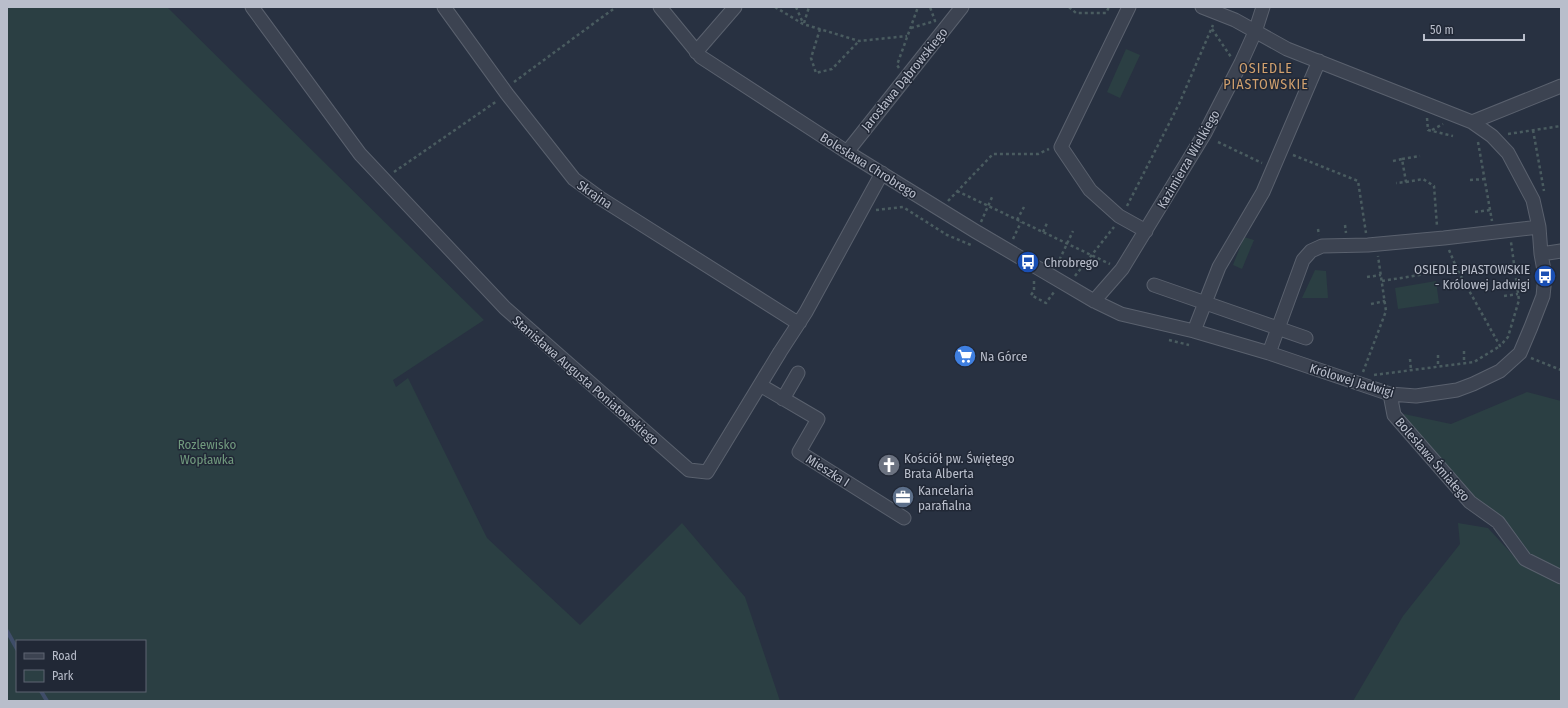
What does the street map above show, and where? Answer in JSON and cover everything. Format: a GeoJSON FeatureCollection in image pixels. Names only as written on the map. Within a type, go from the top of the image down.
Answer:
{"type":"FeatureCollection","features":[{"type":"Feature","properties":{"kind":"street","name":"Stanisława Augusta Poniatowskiego"},"geometry":{"type":"LineString","coordinates":[[252,7],[360,154],[500,303],[689,470],[707,472],[800,322],[882,173]]}},
{"type":"Feature","properties":{"kind":"street","name":"Skrajna"},"geometry":{"type":"LineString","coordinates":[[444,7],[504,90],[574,179],[600,198],[793,320],[800,322]]}},
{"type":"Feature","properties":{"kind":"street","name":"Bolesława Chrobrego"},"geometry":{"type":"LineString","coordinates":[[660,7],[700,57],[847,152],[975,231],[1094,301]]}},
{"type":"Feature","properties":{"kind":"street"},"geometry":{"type":"LineString","coordinates":[[696,52],[735,7]]}},
{"type":"Feature","properties":{"kind":"street","name":"Jarosława Dąbrowskiego"},"geometry":{"type":"LineString","coordinates":[[847,152],[962,7]]}},
{"type":"Feature","properties":{"kind":"street"},"geometry":{"type":"LineString","coordinates":[[1129,7],[1061,147],[1090,190],[1121,217],[1146,230]]}},
{"type":"Feature","properties":{"kind":"street","name":"Królowej Jadwigi"},"geometry":{"type":"LineString","coordinates":[[1094,301],[1121,314],[1194,331],[1269,353],[1390,394],[1416,396],[1457,390],[1500,371],[1520,353],[1532,327],[1543,296],[1545,276],[1541,254],[1539,227],[1533,200],[1508,153],[1492,136],[1472,122],[1288,49],[1235,20],[1202,7]]}},
{"type":"Feature","properties":{"kind":"street","name":"Kazimierza Wielkiego"},"geometry":{"type":"LineString","coordinates":[[1094,301],[1122,269],[1205,133],[1241,63],[1255,32],[1263,7]]}},
{"type":"Feature","properties":{"kind":"street"},"geometry":{"type":"LineString","coordinates":[[1194,331],[1219,267],[1263,192],[1319,61]]}},
{"type":"Feature","properties":{"kind":"street"},"geometry":{"type":"LineString","coordinates":[[1472,122],[1561,86]]}},
{"type":"Feature","properties":{"kind":"street"},"geometry":{"type":"LineString","coordinates":[[1269,353],[1303,260],[1311,251],[1322,246],[1397,242],[1539,227]]}},
{"type":"Feature","properties":{"kind":"street"},"geometry":{"type":"LineString","coordinates":[[1541,254],[1561,251]]}},
{"type":"Feature","properties":{"kind":"street"},"geometry":{"type":"LineString","coordinates":[[1154,285],[1306,338]]}},
{"type":"Feature","properties":{"kind":"street"},"geometry":{"type":"LineString","coordinates":[[783,399],[798,373]]}},
{"type":"Feature","properties":{"kind":"street","name":"Mieszka I"},"geometry":{"type":"LineString","coordinates":[[760,385],[818,419],[799,452],[904,518]]}},
{"type":"Feature","properties":{"kind":"street","name":"Bolesława Śmiałego"},"geometry":{"type":"LineString","coordinates":[[1390,394],[1394,415],[1470,502],[1498,522],[1525,560],[1561,577]]}},
{"type":"Feature","properties":{"kind":"path"},"geometry":{"type":"LineString","coordinates":[[504,90],[616,7]]}},
{"type":"Feature","properties":{"kind":"path"},"geometry":{"type":"LineString","coordinates":[[775,7],[803,24],[860,41],[907,36]]}},
{"type":"Feature","properties":{"kind":"path"},"geometry":{"type":"LineString","coordinates":[[796,7],[803,24]]}},
{"type":"Feature","properties":{"kind":"path"},"geometry":{"type":"LineString","coordinates":[[803,24],[808,7]]}},
{"type":"Feature","properties":{"kind":"path"},"geometry":{"type":"LineString","coordinates":[[905,79],[897,65],[918,7]]}},
{"type":"Feature","properties":{"kind":"path"},"geometry":{"type":"LineString","coordinates":[[910,28],[935,21],[930,7]]}},
{"type":"Feature","properties":{"kind":"path"},"geometry":{"type":"LineString","coordinates":[[1069,7],[1076,13],[1106,13],[1109,7]]}},
{"type":"Feature","properties":{"kind":"path"},"geometry":{"type":"LineString","coordinates":[[1029,277],[1035,281],[1034,291],[1031,295],[1046,303],[1054,292],[1058,290],[1068,296],[1076,282],[1074,277],[1108,237],[1121,217],[1179,104],[1218,13]]}},
{"type":"Feature","properties":{"kind":"path"},"geometry":{"type":"LineString","coordinates":[[820,29],[811,58],[816,73],[832,69],[860,41]]}},
{"type":"Feature","properties":{"kind":"path"},"geometry":{"type":"LineString","coordinates":[[1212,29],[1226,52],[1233,59]]}},
{"type":"Feature","properties":{"kind":"path"},"geometry":{"type":"LineString","coordinates":[[393,172],[493,104]]}},
{"type":"Feature","properties":{"kind":"path"},"geometry":{"type":"LineString","coordinates":[[1426,111],[1428,130],[1453,136]]}},
{"type":"Feature","properties":{"kind":"path"},"geometry":{"type":"LineString","coordinates":[[1431,130],[1444,124]]}},
{"type":"Feature","properties":{"kind":"path"},"geometry":{"type":"LineString","coordinates":[[1501,135],[1561,126]]}},
{"type":"Feature","properties":{"kind":"path"},"geometry":{"type":"LineString","coordinates":[[1218,142],[1273,169]]}},
{"type":"Feature","properties":{"kind":"path"},"geometry":{"type":"LineString","coordinates":[[945,204],[993,154],[1038,154],[1053,148],[1061,147]]}},
{"type":"Feature","properties":{"kind":"path"},"geometry":{"type":"LineString","coordinates":[[1480,152],[1493,232]]}},
{"type":"Feature","properties":{"kind":"path"},"geometry":{"type":"LineString","coordinates":[[1290,153],[1358,181],[1372,244],[1381,275],[1386,310],[1362,376]]}},
{"type":"Feature","properties":{"kind":"path"},"geometry":{"type":"LineString","coordinates":[[1393,161],[1420,156]]}},
{"type":"Feature","properties":{"kind":"path"},"geometry":{"type":"LineString","coordinates":[[1402,159],[1406,182]]}},
{"type":"Feature","properties":{"kind":"path"},"geometry":{"type":"LineString","coordinates":[[1396,183],[1423,179],[1434,186],[1441,238],[1500,346]]}},
{"type":"Feature","properties":{"kind":"path"},"geometry":{"type":"LineString","coordinates":[[1470,180],[1485,179]]}},
{"type":"Feature","properties":{"kind":"path"},"geometry":{"type":"LineString","coordinates":[[956,191],[1113,265]]}},
{"type":"Feature","properties":{"kind":"path"},"geometry":{"type":"LineString","coordinates":[[975,231],[983,220],[993,195]]}},
{"type":"Feature","properties":{"kind":"path"},"geometry":{"type":"LineString","coordinates":[[871,210],[902,207],[947,235],[978,248]]}},
{"type":"Feature","properties":{"kind":"path"},"geometry":{"type":"LineString","coordinates":[[1018,220],[1024,207]]}},
{"type":"Feature","properties":{"kind":"path"},"geometry":{"type":"LineString","coordinates":[[1475,212],[1490,210]]}},
{"type":"Feature","properties":{"kind":"path"},"geometry":{"type":"LineString","coordinates":[[1042,232],[1048,221]]}},
{"type":"Feature","properties":{"kind":"path"},"geometry":{"type":"LineString","coordinates":[[1006,249],[1015,236],[1021,222]]}},
{"type":"Feature","properties":{"kind":"path"},"geometry":{"type":"LineString","coordinates":[[1369,376],[1474,362],[1500,346],[1508,337],[1519,300],[1509,230]]}},
{"type":"Feature","properties":{"kind":"path"},"geometry":{"type":"LineString","coordinates":[[1051,276],[1073,231]]}},
{"type":"Feature","properties":{"kind":"path"},"geometry":{"type":"LineString","coordinates":[[1500,270],[1514,267]]}},
{"type":"Feature","properties":{"kind":"path"},"geometry":{"type":"LineString","coordinates":[[1382,281],[1457,269]]}},
{"type":"Feature","properties":{"kind":"path"},"geometry":{"type":"LineString","coordinates":[[1367,278],[1381,275]]}},
{"type":"Feature","properties":{"kind":"path"},"geometry":{"type":"LineString","coordinates":[[1504,296],[1518,294]]}},
{"type":"Feature","properties":{"kind":"path"},"geometry":{"type":"LineString","coordinates":[[1371,304],[1385,301]]}},
{"type":"Feature","properties":{"kind":"path"},"geometry":{"type":"LineString","coordinates":[[1464,351],[1464,363]]}},
{"type":"Feature","properties":{"kind":"path"},"geometry":{"type":"LineString","coordinates":[[1520,353],[1561,370]]}},
{"type":"Feature","properties":{"kind":"path"},"geometry":{"type":"LineString","coordinates":[[1438,355],[1438,366]]}},
{"type":"Feature","properties":{"kind":"path"},"geometry":{"type":"LineString","coordinates":[[1410,359],[1411,370]]}},
{"type":"Feature","properties":{"kind":"green space","name":"Rozlewisko Wopławka"},"geometry":{"type":"Polygon","coordinates":[[[7,7],[167,7],[484,320],[393,380],[396,387],[408,378],[487,538],[580,625],[682,523],[745,597],[780,701],[7,701],[7,7]]]}},
{"type":"Feature","properties":{"kind":"green space"},"geometry":{"type":"Polygon","coordinates":[[[1126,49],[1140,55],[1120,98],[1107,92],[1126,49]]]}},
{"type":"Feature","properties":{"kind":"green space"},"geometry":{"type":"Polygon","coordinates":[[[1244,237],[1254,240],[1242,269],[1233,265],[1244,237]]]}},
{"type":"Feature","properties":{"kind":"green space"},"geometry":{"type":"Polygon","coordinates":[[[1315,270],[1326,271],[1328,298],[1302,298],[1315,270]]]}},
{"type":"Feature","properties":{"kind":"green space"},"geometry":{"type":"Polygon","coordinates":[[[1436,281],[1439,303],[1398,309],[1395,288],[1436,281]]]}},
{"type":"Feature","properties":{"kind":"green space"},"geometry":{"type":"Polygon","coordinates":[[[1527,392],[1561,401],[1561,570],[1529,555],[1473,498],[1403,421],[1404,414],[1451,424],[1527,392]]]}},
{"type":"Feature","properties":{"kind":"green space"},"geometry":{"type":"Polygon","coordinates":[[[1458,523],[1488,528],[1522,565],[1561,583],[1561,701],[1353,701],[1403,616],[1460,544],[1458,523]]]}},
{"type":"Feature","properties":{"kind":"waterway"},"geometry":{"type":"LineString","coordinates":[[7,631],[16,647]]}},
{"type":"Feature","properties":{"kind":"waterway"},"geometry":{"type":"LineString","coordinates":[[42,692],[47,701]]}},
{"type":"Feature","properties":{"kind":"place","name":"Chrobrego"},"geometry":{"type":"Point","coordinates":[1028,262]}},
{"type":"Feature","properties":{"kind":"place","name":"OSIEDLE PIASTOWSKIE - Królowej Jadwigi"},"geometry":{"type":"Point","coordinates":[1545,276]}},
{"type":"Feature","properties":{"kind":"place","name":"Na Górce"},"geometry":{"type":"Point","coordinates":[965,356]}},
{"type":"Feature","properties":{"kind":"place","name":"Kościół pw. Świętego Brata Alberta"},"geometry":{"type":"Point","coordinates":[889,465]}},
{"type":"Feature","properties":{"kind":"place","name":"Kancelaria parafialna"},"geometry":{"type":"Point","coordinates":[903,497]}},
{"type":"Feature","properties":{"kind":"district","name":"OSIEDLE PIASTOWSKIE"},"geometry":{"type":"Point","coordinates":[1266,76]}}]}
